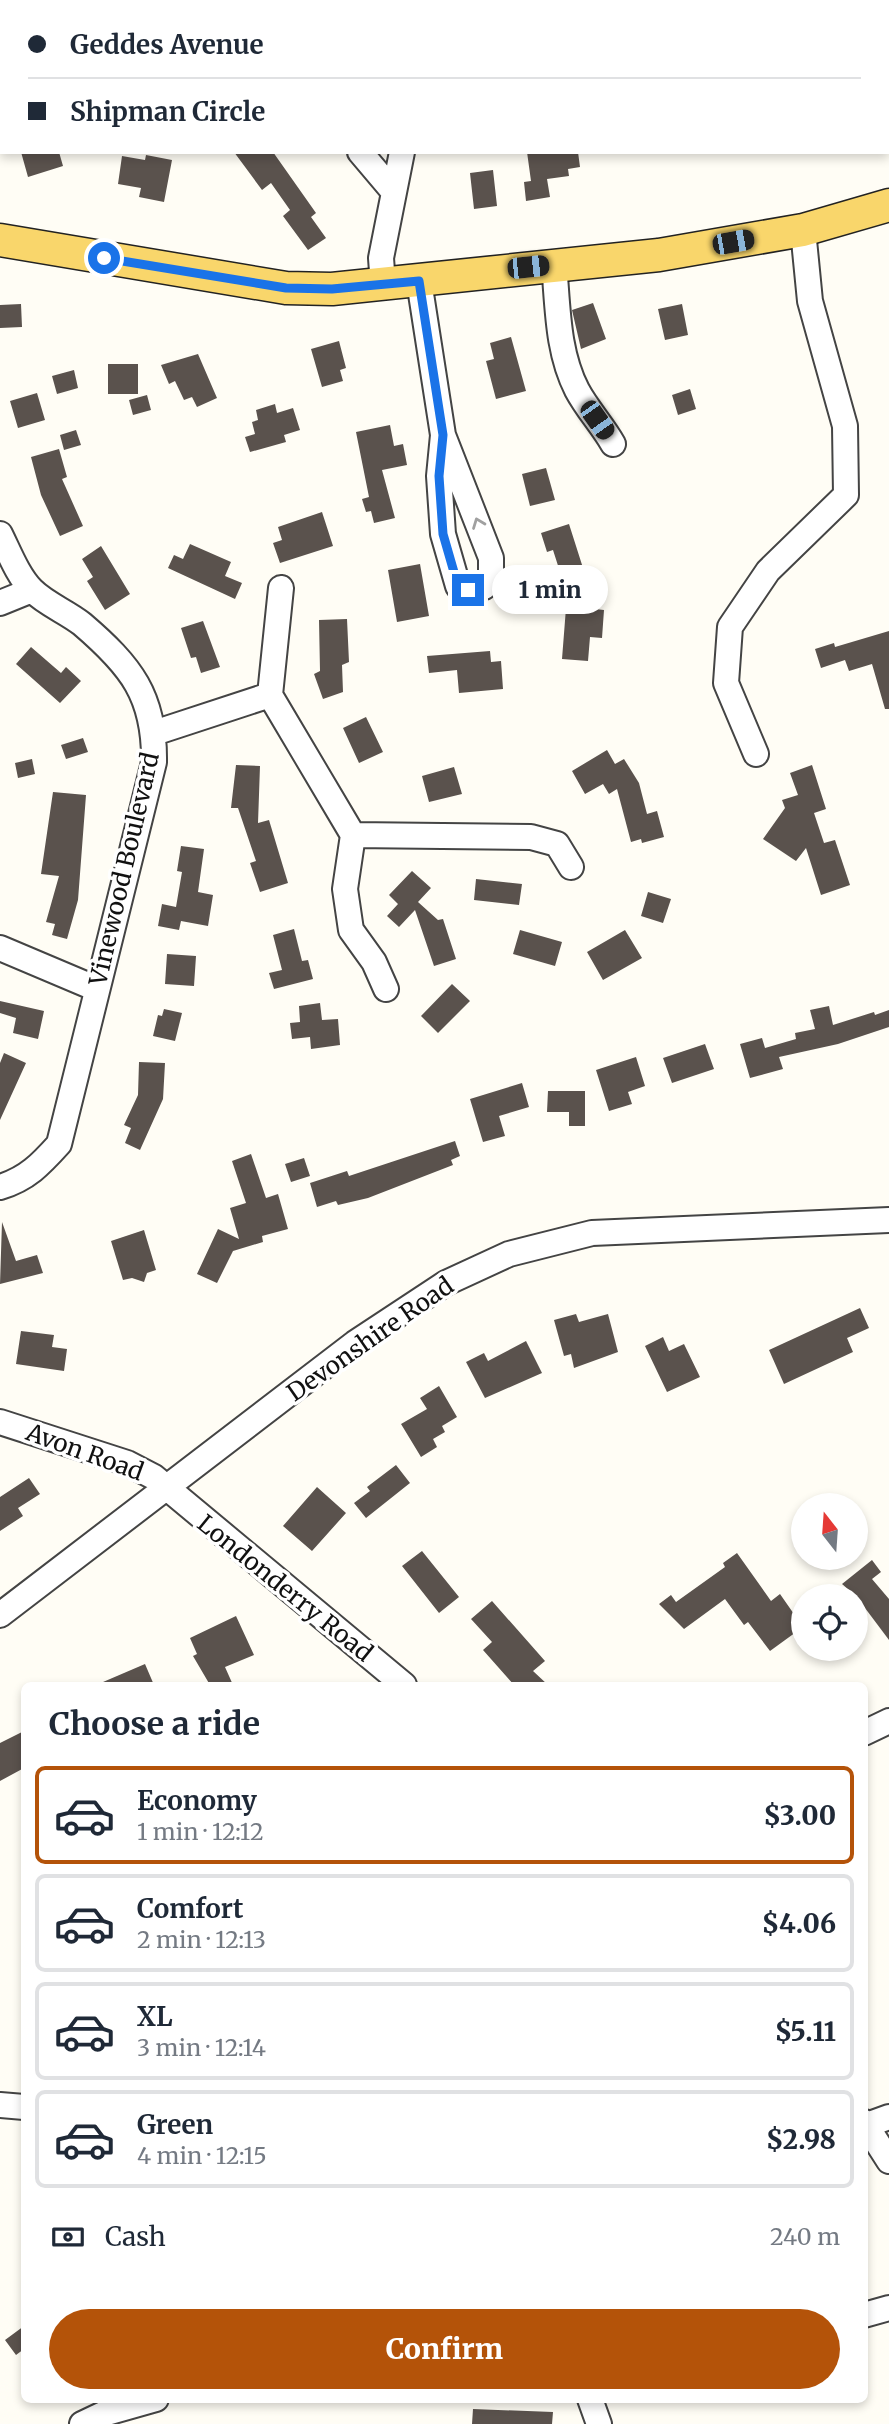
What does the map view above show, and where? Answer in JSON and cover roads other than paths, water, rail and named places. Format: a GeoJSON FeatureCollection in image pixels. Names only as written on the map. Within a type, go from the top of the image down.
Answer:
{"type":"FeatureCollection","features":[{"type":"Feature","properties":{"kind":"main road"},"geometry":{"type":"LineString","coordinates":[[0,240],[286,288],[332,289],[659,255],[803,230],[889,205]]}},
{"type":"Feature","properties":{"kind":"street"},"geometry":{"type":"LineString","coordinates":[[362,154],[393,191]]}},
{"type":"Feature","properties":{"kind":"street"},"geometry":{"type":"LineString","coordinates":[[383,285],[381,258],[402,154]]}},
{"type":"Feature","properties":{"kind":"street"},"geometry":{"type":"LineString","coordinates":[[756,754],[726,683],[730,627],[768,571],[846,495],[845,426],[810,301],[803,230]]}},
{"type":"Feature","properties":{"kind":"street"},"geometry":{"type":"LineString","coordinates":[[554,264],[561,346],[568,368],[578,392],[613,444]]}},
{"type":"Feature","properties":{"kind":"street"},"geometry":{"type":"LineString","coordinates":[[419,281],[443,435],[491,558],[491,574],[484,587],[468,590],[458,586],[443,534],[439,476],[443,435]]}},
{"type":"Feature","properties":{"kind":"street","name":"Vinewood Boulevard"},"geometry":{"type":"LineString","coordinates":[[0,534],[32,590],[81,624],[127,669],[150,710],[154,733],[154,762],[59,1143],[37,1168],[16,1182],[0,1187]]}},
{"type":"Feature","properties":{"kind":"street"},"geometry":{"type":"LineString","coordinates":[[281,588],[270,695],[353,835],[345,889],[351,930],[374,962],[386,989]]}},
{"type":"Feature","properties":{"kind":"street"},"geometry":{"type":"LineString","coordinates":[[0,603],[32,590]]}},
{"type":"Feature","properties":{"kind":"street"},"geometry":{"type":"LineString","coordinates":[[154,733],[270,695]]}},
{"type":"Feature","properties":{"kind":"street"},"geometry":{"type":"LineString","coordinates":[[353,835],[531,837],[557,844],[570,867]]}},
{"type":"Feature","properties":{"kind":"street"},"geometry":{"type":"LineString","coordinates":[[0,948],[97,989]]}},
{"type":"Feature","properties":{"kind":"street","name":"Devonshire Road"},"geometry":{"type":"LineString","coordinates":[[0,1615],[355,1343],[446,1283],[509,1254],[592,1233],[889,1220]]}},
{"type":"Feature","properties":{"kind":"street","name":"Avon Road"},"geometry":{"type":"LineString","coordinates":[[0,1422],[127,1463],[154,1477],[167,1489]]}},
{"type":"Feature","properties":{"kind":"street","name":"Londonderry Road"},"geometry":{"type":"LineString","coordinates":[[167,1489],[400,1682]]}},
{"type":"Feature","properties":{"kind":"street"},"geometry":{"type":"LineString","coordinates":[[868,1731],[889,1721]]}},
{"type":"Feature","properties":{"kind":"street"},"geometry":{"type":"LineString","coordinates":[[0,2105],[21,2107]]}},
{"type":"Feature","properties":{"kind":"street"},"geometry":{"type":"LineString","coordinates":[[873,2121],[889,2161]]}},
{"type":"Feature","properties":{"kind":"street"},"geometry":{"type":"LineString","coordinates":[[868,2314],[889,2308]]}},
{"type":"Feature","properties":{"kind":"street"},"geometry":{"type":"LineString","coordinates":[[82,2424],[103,2414],[142,2403]]}},
{"type":"Feature","properties":{"kind":"street"},"geometry":{"type":"LineString","coordinates":[[591,2403],[599,2424]]}}]}
